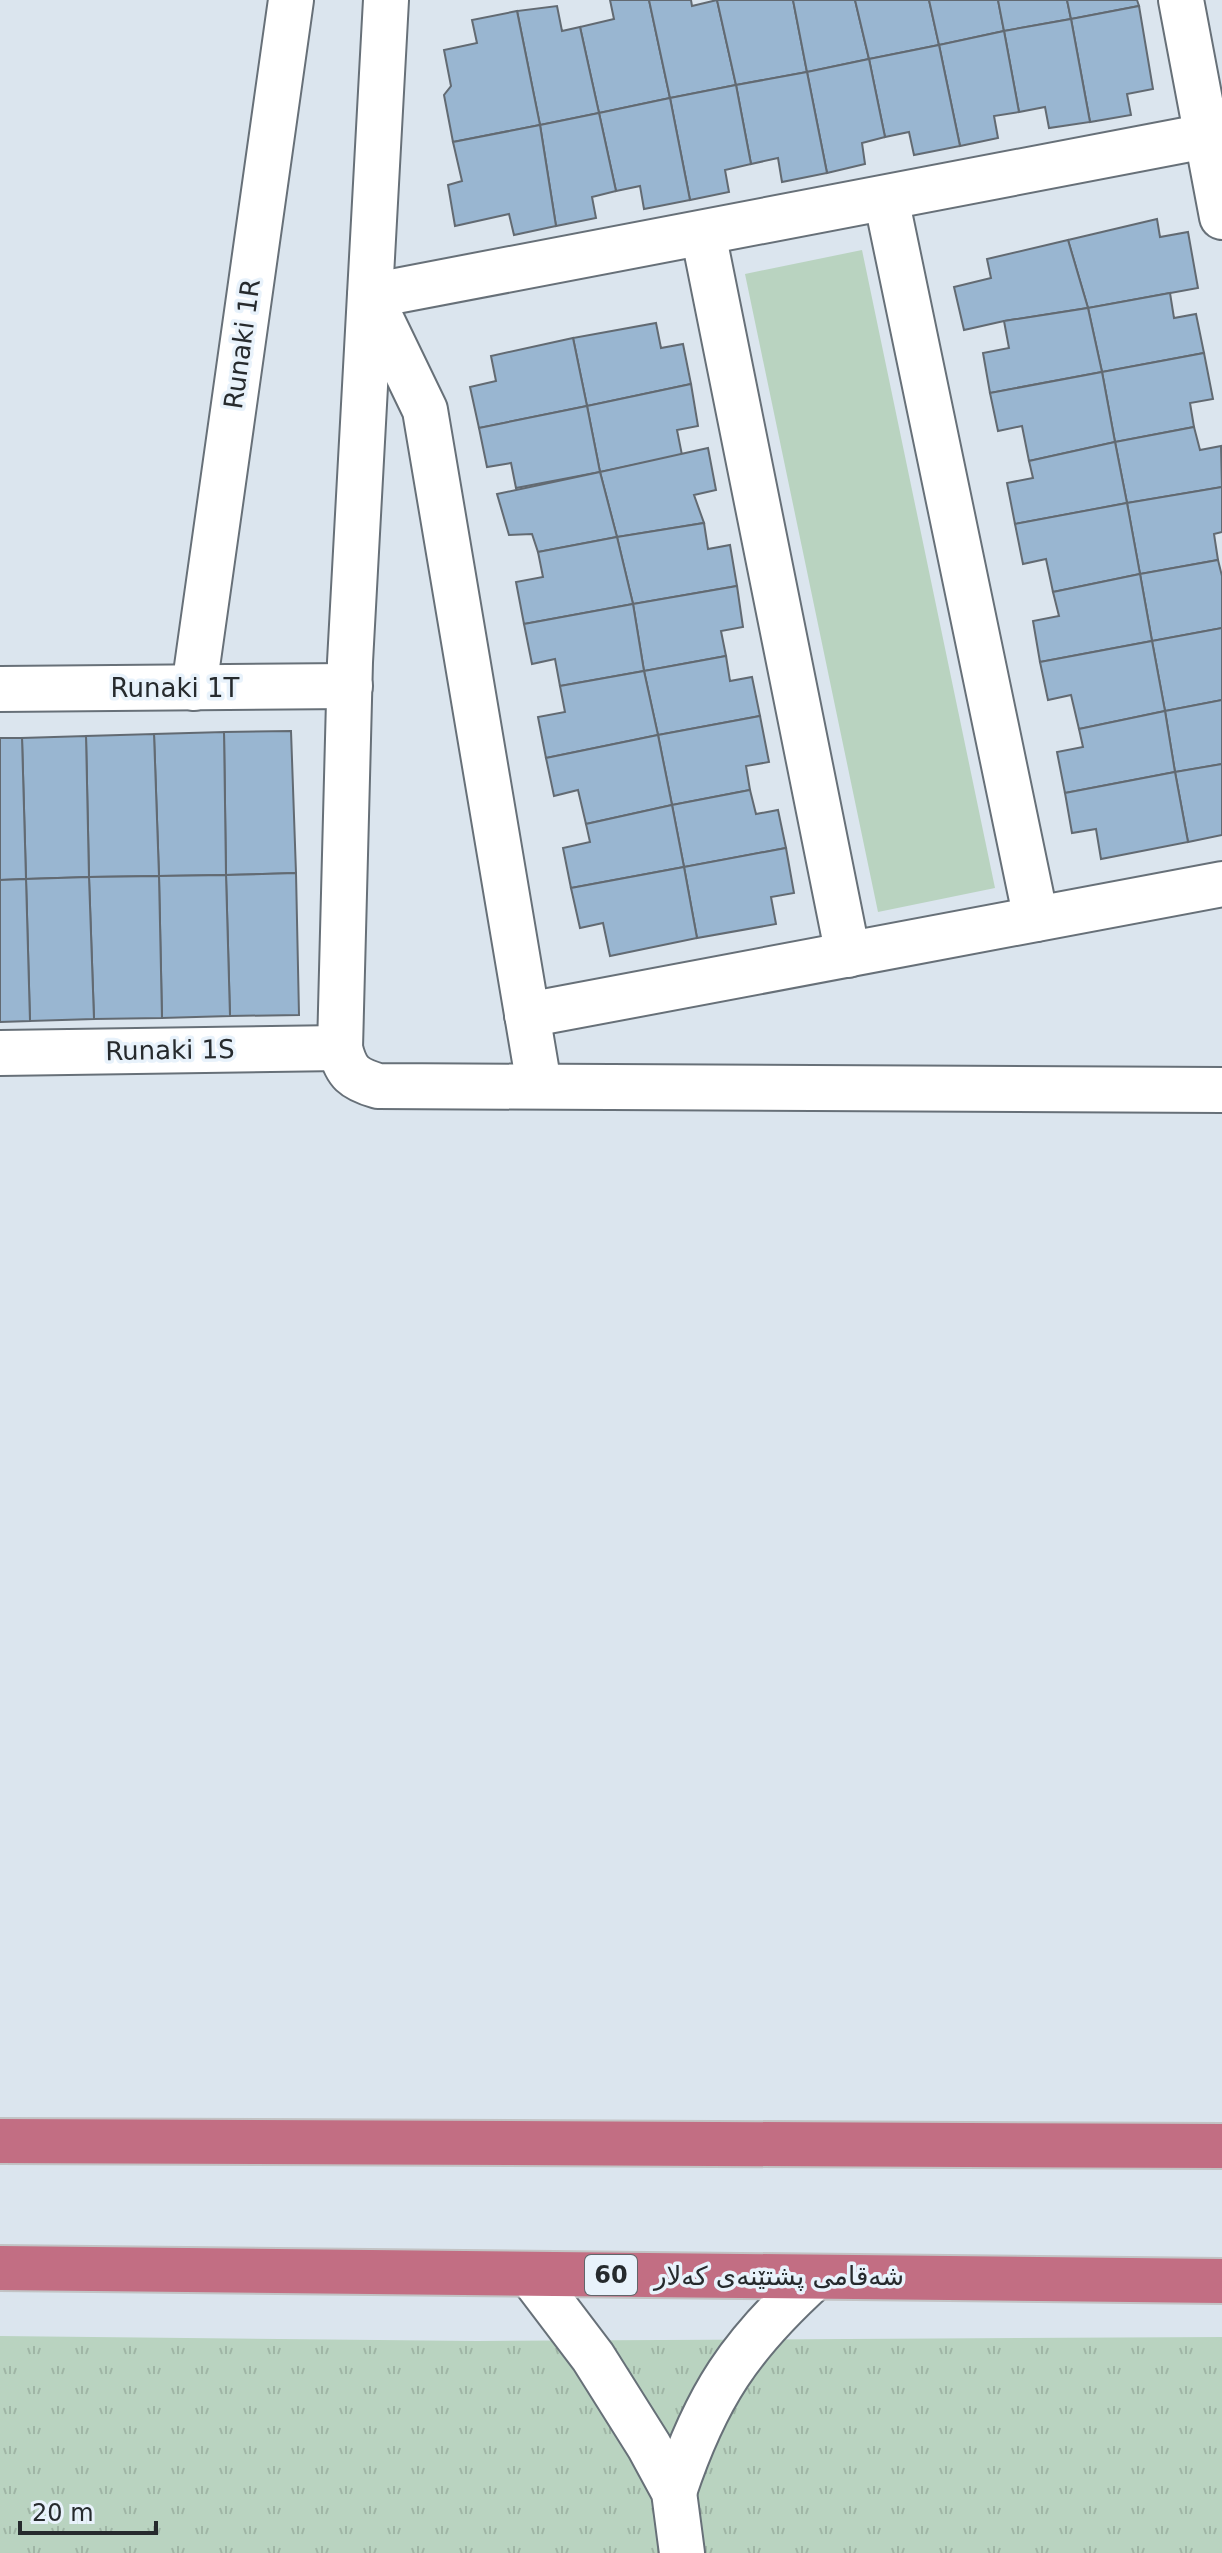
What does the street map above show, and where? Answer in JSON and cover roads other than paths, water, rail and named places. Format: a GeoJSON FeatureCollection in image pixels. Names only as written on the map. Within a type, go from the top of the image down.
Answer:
{"type":"FeatureCollection","features":[{"type":"Feature","properties":{"kind":"highway"},"geometry":{"type":"LineString","coordinates":[[0,2141],[1222,2146]]}},
{"type":"Feature","properties":{"kind":"highway","name":"شەقامی پشتێنەی کەلار"},"geometry":{"type":"LineString","coordinates":[[0,2268],[1222,2281]]}},
{"type":"Feature","properties":{"kind":"street","name":"Runaki 1R"},"geometry":{"type":"LineString","coordinates":[[194,688],[291,0]]}},
{"type":"Feature","properties":{"kind":"street"},"geometry":{"type":"LineString","coordinates":[[386,0],[350,686],[340,1048],[344,1065],[352,1075],[378,1086],[1222,1090]]}},
{"type":"Feature","properties":{"kind":"street"},"geometry":{"type":"LineString","coordinates":[[1181,0],[1222,217]]}},
{"type":"Feature","properties":{"kind":"street"},"geometry":{"type":"LineString","coordinates":[[370,296],[1206,136]]}},
{"type":"Feature","properties":{"kind":"street"},"geometry":{"type":"LineString","coordinates":[[886,198],[1036,919]]}},
{"type":"Feature","properties":{"kind":"street"},"geometry":{"type":"LineString","coordinates":[[703,233],[848,955]]}},
{"type":"Feature","properties":{"kind":"street"},"geometry":{"type":"LineString","coordinates":[[370,296],[425,410],[539,1085]]}},
{"type":"Feature","properties":{"kind":"street","name":"Runaki 1T"},"geometry":{"type":"LineString","coordinates":[[0,689],[350,686]]}},
{"type":"Feature","properties":{"kind":"street"},"geometry":{"type":"LineString","coordinates":[[527,1015],[1222,884]]}},
{"type":"Feature","properties":{"kind":"street","name":"Runaki 1S"},"geometry":{"type":"LineString","coordinates":[[0,1053],[340,1048]]}},
{"type":"Feature","properties":{"kind":"street"},"geometry":{"type":"LineString","coordinates":[[530,2274],[615,2390],[674,2492],[682,2553]]}},
{"type":"Feature","properties":{"kind":"street"},"geometry":{"type":"LineString","coordinates":[[674,2492],[690,2442],[713,2396],[742,2352],[776,2312],[815,2277]]}}]}
